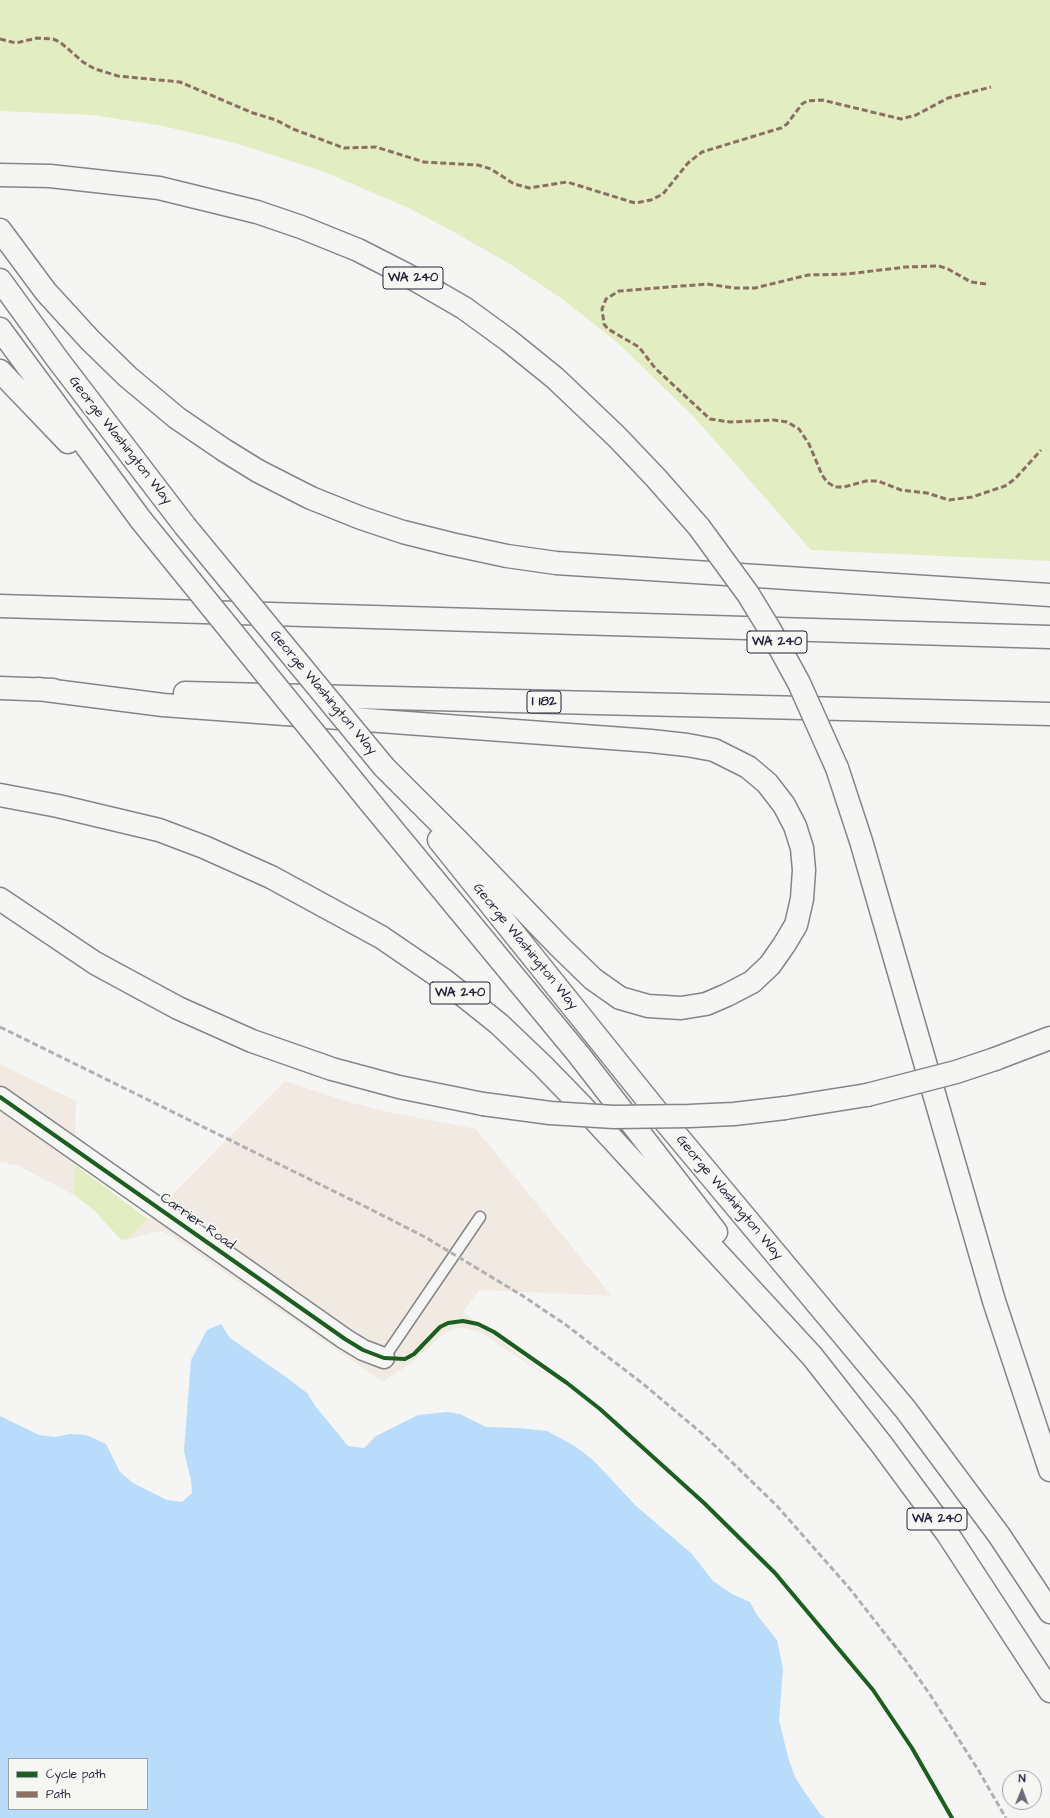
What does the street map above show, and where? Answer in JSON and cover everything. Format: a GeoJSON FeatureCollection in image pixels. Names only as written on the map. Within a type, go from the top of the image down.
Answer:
{"type":"FeatureCollection","features":[{"type":"Feature","properties":{"kind":"highway","name":"WA 240"},"geometry":{"type":"LineString","coordinates":[[0,175],[50,176],[159,188],[207,198],[257,212],[301,227],[358,250],[407,275],[464,308],[508,340],[555,378],[622,442],[699,527],[748,594],[770,630],[799,683],[837,768],[866,856],[994,1301],[1050,1470]]}},
{"type":"Feature","properties":{"kind":"highway"},"geometry":{"type":"LineString","coordinates":[[0,230],[46,292],[90,340],[128,377],[177,418],[258,471],[311,498],[368,520],[403,532],[451,544],[507,556],[556,563],[1050,595]]}},
{"type":"Feature","properties":{"kind":"highway","name":"George Washington Way"},"geometry":{"type":"LineString","coordinates":[[0,280],[58,360],[185,526],[384,767],[456,861],[658,1113],[906,1410],[999,1535],[1050,1612]]}},
{"type":"Feature","properties":{"kind":"highway","name":"George Washington Way"},"geometry":{"type":"LineString","coordinates":[[0,329],[138,517],[374,807],[579,1055],[812,1356]]}},
{"type":"Feature","properties":{"kind":"highway"},"geometry":{"type":"LineString","coordinates":[[0,371],[138,517]]}},
{"type":"Feature","properties":{"kind":"highway"},"geometry":{"type":"LineString","coordinates":[[0,605],[1050,637]]}},
{"type":"Feature","properties":{"kind":"highway","name":"I 182"},"geometry":{"type":"LineString","coordinates":[[0,688],[1050,714]]}},
{"type":"Feature","properties":{"kind":"highway"},"geometry":{"type":"LineString","coordinates":[[38,689],[163,705],[651,741],[714,750],[748,767],[767,784],[784,805],[795,826],[802,848],[804,870],[802,899],[796,925],[770,965],[752,982],[706,1004],[681,1008],[648,1006],[620,998],[593,979],[559,946],[384,767]]}},
{"type":"Feature","properties":{"kind":"highway","name":"WA 240"},"geometry":{"type":"LineString","coordinates":[[0,795],[58,806],[158,830],[204,847],[271,877],[381,937],[438,976],[498,1024],[543,1066],[812,1356],[882,1445],[947,1533],[1050,1691]]}},
{"type":"Feature","properties":{"kind":"highway"},"geometry":{"type":"LineString","coordinates":[[0,899],[45,930],[102,966],[178,1008],[252,1041],[332,1069],[399,1087],[483,1104],[550,1113],[614,1116],[689,1116],[734,1114],[786,1108],[867,1095],[936,1078],[996,1059],[1050,1038]]}},
{"type":"Feature","properties":{"kind":"street","name":"Carrier Road"},"geometry":{"type":"LineString","coordinates":[[0,1097],[345,1340],[384,1358]]}},
{"type":"Feature","properties":{"kind":"lane"},"geometry":{"type":"LineString","coordinates":[[384,1358],[480,1217]]}},
{"type":"Feature","properties":{"kind":"shaded area"},"geometry":{"type":"Polygon","coordinates":[[[0,1064],[76,1101],[74,1195],[19,1166],[0,1162],[0,1064]]]}},
{"type":"Feature","properties":{"kind":"shaded area"},"geometry":{"type":"Polygon","coordinates":[[[285,1081],[349,1102],[389,1112],[476,1129],[612,1296],[479,1290],[463,1312],[552,1380],[480,1332],[464,1328],[456,1328],[445,1333],[412,1362],[383,1382],[169,1234],[160,1231],[128,1239],[285,1081]]]}},
{"type":"Feature","properties":{"kind":"green space"},"geometry":{"type":"Polygon","coordinates":[[[0,0],[1050,0],[1050,561],[811,550],[694,417],[618,343],[561,298],[510,264],[452,231],[411,209],[322,171],[235,143],[163,126],[93,115],[0,111],[0,0]]]}},
{"type":"Feature","properties":{"kind":"green space"},"geometry":{"type":"Polygon","coordinates":[[[75,1165],[148,1219],[128,1239],[121,1240],[94,1210],[74,1195],[75,1165]]]}},
{"type":"Feature","properties":{"kind":"water"},"geometry":{"type":"Polygon","coordinates":[[[221,1324],[230,1338],[307,1393],[316,1407],[348,1446],[364,1448],[376,1436],[418,1415],[447,1412],[460,1414],[486,1427],[547,1431],[573,1445],[595,1462],[635,1505],[692,1554],[713,1581],[732,1594],[750,1602],[757,1615],[777,1640],[783,1669],[779,1720],[788,1757],[795,1777],[821,1815],[825,1818],[0,1818],[0,1416],[39,1435],[54,1437],[70,1434],[86,1435],[106,1444],[120,1472],[133,1483],[167,1500],[182,1502],[192,1493],[191,1480],[184,1451],[191,1360],[207,1330],[221,1324]]]}},
{"type":"Feature","properties":{"kind":"railway"},"geometry":{"type":"LineString","coordinates":[[0,1027],[425,1237],[523,1296],[566,1325],[642,1383],[705,1436],[777,1506],[850,1589],[904,1658],[929,1693],[977,1768],[1006,1818]]}},
{"type":"Feature","properties":{"kind":"marked path"},"geometry":{"type":"LineString","coordinates":[[0,39],[16,43],[37,38],[53,39],[60,42],[83,62],[95,69],[118,76],[180,82],[253,113],[276,120],[293,129],[344,148],[376,147],[424,162],[478,165],[491,169],[514,184],[529,188],[567,182],[635,203],[651,200],[663,194],[688,163],[702,152],[781,128],[787,124],[802,104],[807,101],[822,100],[901,119],[916,115],[948,98],[991,87]]}},
{"type":"Feature","properties":{"kind":"marked path"},"geometry":{"type":"LineString","coordinates":[[986,284],[971,282],[948,269],[939,266],[906,267],[847,274],[808,275],[755,288],[734,288],[707,284],[619,291],[606,299],[602,309],[604,324],[608,329],[639,347],[655,368],[710,419],[730,422],[774,420],[787,422],[799,429],[809,444],[822,475],[827,482],[835,487],[844,487],[866,481],[878,481],[901,490],[927,493],[949,500],[972,497],[1005,486],[1015,479],[1041,450]]}},
{"type":"Feature","properties":{"kind":"cycle path"},"geometry":{"type":"LineString","coordinates":[[0,1097],[345,1339],[363,1350],[384,1358],[405,1359],[414,1354],[440,1327],[448,1323],[463,1321],[478,1324],[494,1332],[567,1383],[600,1409],[704,1503],[775,1573],[873,1690],[912,1748],[952,1818]]}}]}
